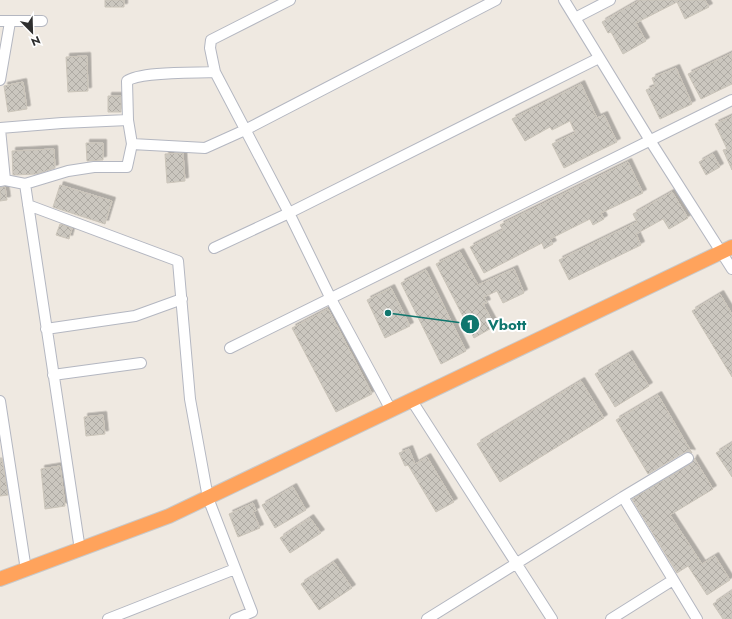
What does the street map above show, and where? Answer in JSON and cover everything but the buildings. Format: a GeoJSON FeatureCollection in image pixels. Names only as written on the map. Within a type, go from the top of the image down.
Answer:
{"type":"FeatureCollection","features":[{"type":"Feature","properties":{"kind":"highway"},"geometry":{"type":"LineString","coordinates":[[0,579],[169,516],[727,250]]}},
{"type":"Feature","properties":{"kind":"street"},"geometry":{"type":"LineString","coordinates":[[290,0],[276,3],[211,40],[210,48],[215,72],[289,213],[331,299],[391,410]]}},
{"type":"Feature","properties":{"kind":"street"},"geometry":{"type":"LineString","coordinates":[[132,144],[205,148],[245,130],[496,0]]}},
{"type":"Feature","properties":{"kind":"street"},"geometry":{"type":"LineString","coordinates":[[564,0],[651,142],[727,250],[732,269]]}},
{"type":"Feature","properties":{"kind":"street"},"geometry":{"type":"LineString","coordinates":[[574,18],[610,0]]}},
{"type":"Feature","properties":{"kind":"street"},"geometry":{"type":"LineString","coordinates":[[0,80],[5,21],[42,21]]}},
{"type":"Feature","properties":{"kind":"street"},"geometry":{"type":"LineString","coordinates":[[214,248],[289,213],[599,58]]}},
{"type":"Feature","properties":{"kind":"street"},"geometry":{"type":"LineString","coordinates":[[128,120],[62,122],[0,129],[3,180],[25,184],[68,171],[94,167],[127,166],[132,144],[128,120],[127,81],[131,78],[150,75],[215,72]]}},
{"type":"Feature","properties":{"kind":"street"},"geometry":{"type":"LineString","coordinates":[[230,348],[651,142],[732,100]]}},
{"type":"Feature","properties":{"kind":"street"},"geometry":{"type":"LineString","coordinates":[[25,184],[80,550]]}},
{"type":"Feature","properties":{"kind":"street"},"geometry":{"type":"LineString","coordinates":[[28,205],[178,261],[190,399],[208,498],[252,612],[235,619]]}},
{"type":"Feature","properties":{"kind":"street"},"geometry":{"type":"LineString","coordinates":[[46,329],[135,316],[182,299]]}},
{"type":"Feature","properties":{"kind":"street"},"geometry":{"type":"LineString","coordinates":[[53,375],[141,363]]}},
{"type":"Feature","properties":{"kind":"street"},"geometry":{"type":"LineString","coordinates":[[0,401],[26,570]]}},
{"type":"Feature","properties":{"kind":"street"},"geometry":{"type":"LineString","coordinates":[[412,401],[552,619]]}},
{"type":"Feature","properties":{"kind":"street"},"geometry":{"type":"LineString","coordinates":[[426,619],[688,458]]}},
{"type":"Feature","properties":{"kind":"street"},"geometry":{"type":"LineString","coordinates":[[623,497],[697,619]]}},
{"type":"Feature","properties":{"kind":"street"},"geometry":{"type":"LineString","coordinates":[[108,619],[235,569]]}},
{"type":"Feature","properties":{"kind":"street"},"geometry":{"type":"LineString","coordinates":[[610,619],[673,580]]}},
{"type":"Feature","properties":{"kind":"place","name":"Vbott"},"geometry":{"type":"Point","coordinates":[388,313]}}]}
